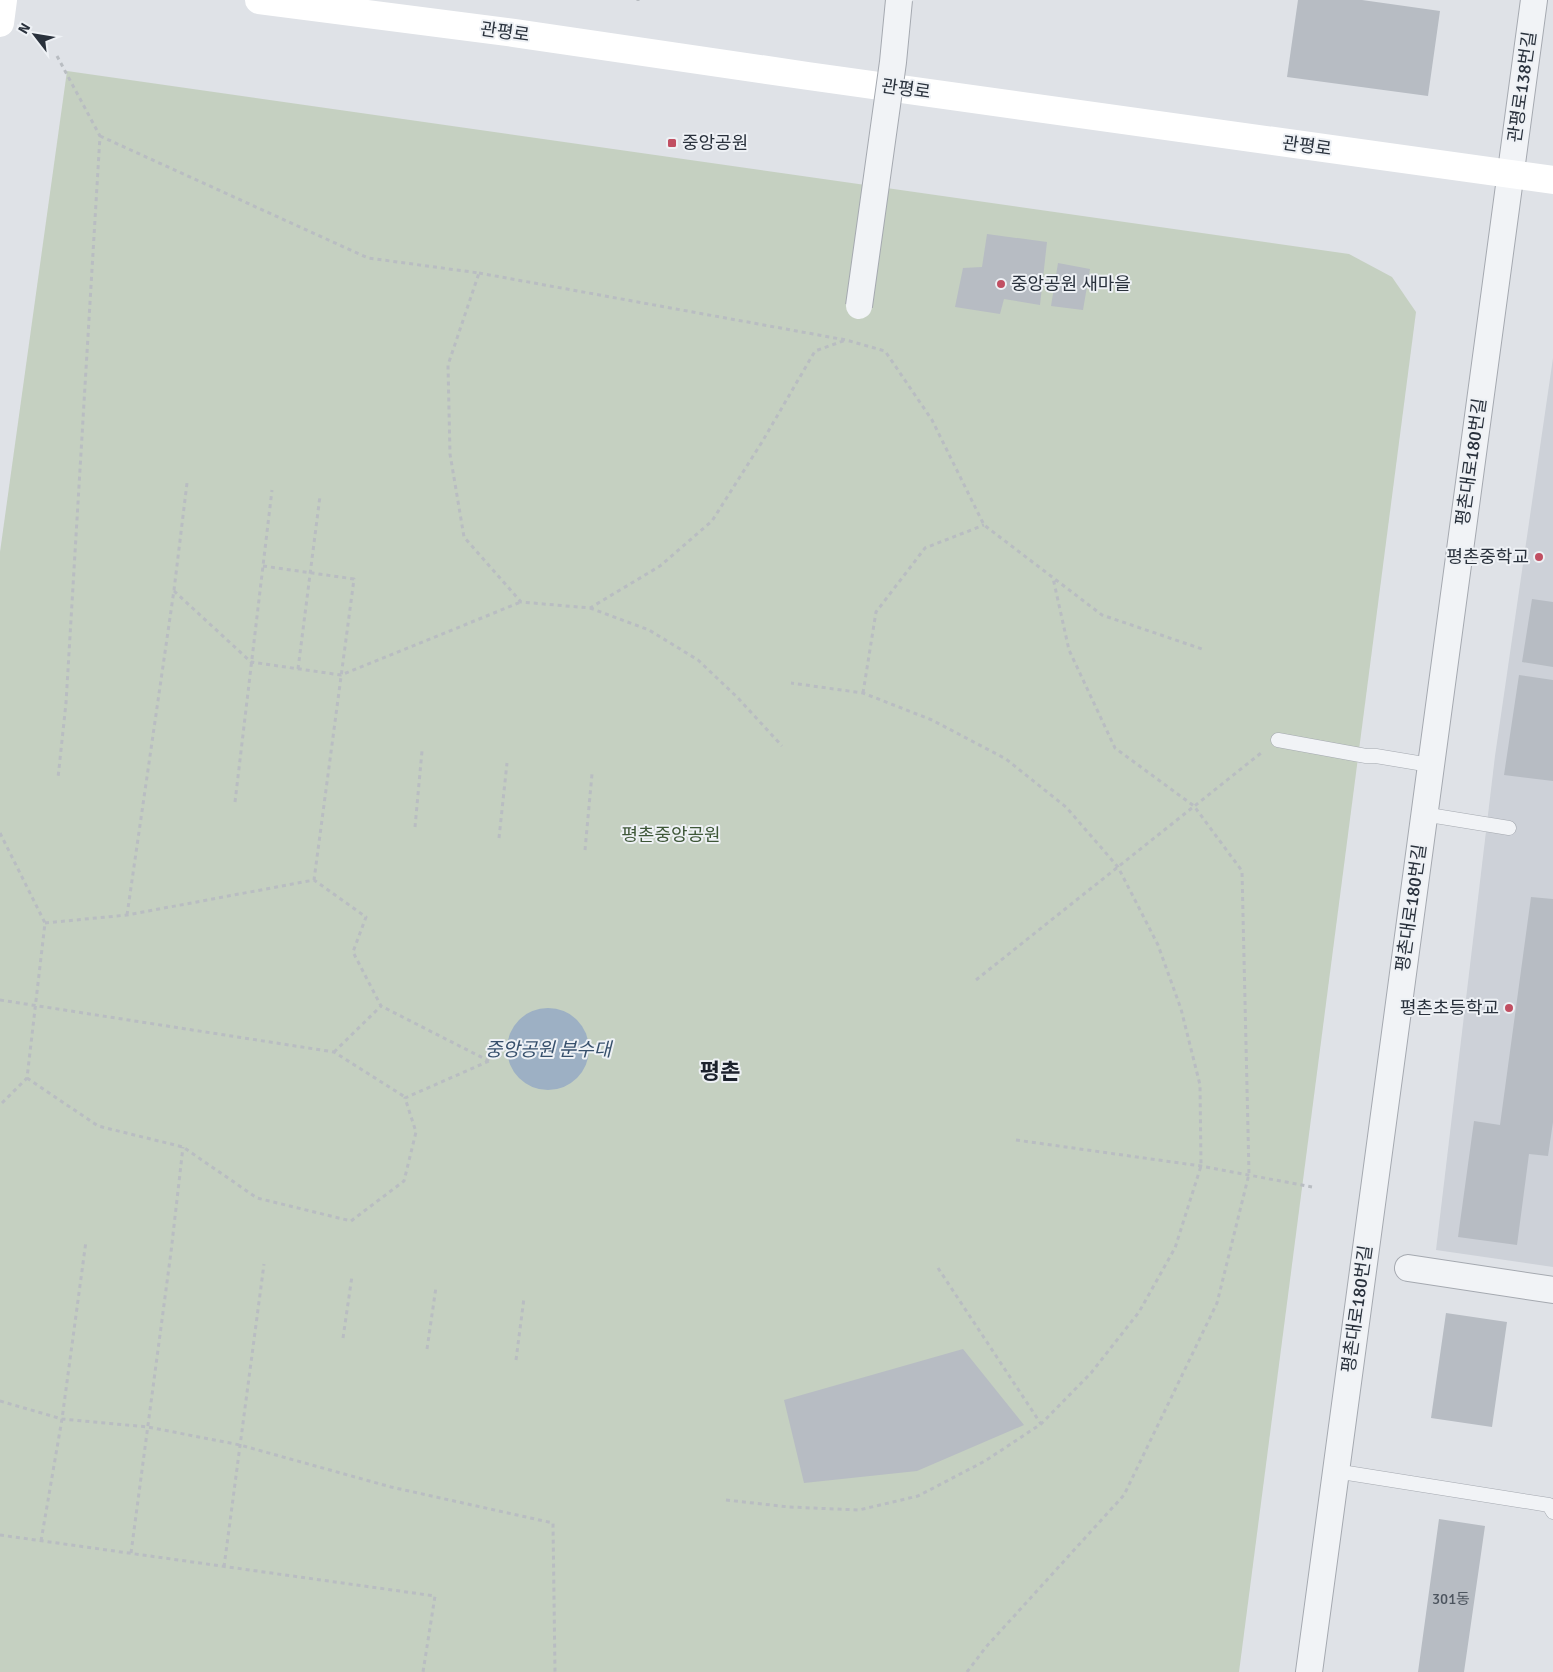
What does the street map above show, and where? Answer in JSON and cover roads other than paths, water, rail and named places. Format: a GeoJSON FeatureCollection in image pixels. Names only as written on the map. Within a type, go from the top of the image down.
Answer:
{"type":"FeatureCollection","features":[{"type":"Feature","properties":{"kind":"street"},"geometry":{"type":"LineString","coordinates":[[0,23],[3,0]]}},
{"type":"Feature","properties":{"kind":"street","name":"관평로"},"geometry":{"type":"LineString","coordinates":[[260,0],[514,32],[808,76],[1553,180]]}},
{"type":"Feature","properties":{"kind":"street"},"geometry":{"type":"LineString","coordinates":[[859,306],[893,62],[899,0]]}},
{"type":"Feature","properties":{"kind":"street","name":"관평로138번길"},"geometry":{"type":"LineString","coordinates":[[1510,174],[1534,0]]}},
{"type":"Feature","properties":{"kind":"street","name":"평촌대로180번길"},"geometry":{"type":"LineString","coordinates":[[1309,1672],[1510,174]]}},
{"type":"Feature","properties":{"kind":"street"},"geometry":{"type":"LineString","coordinates":[[1408,1268],[1553,1290]]}},
{"type":"Feature","properties":{"kind":"lane"},"geometry":{"type":"LineString","coordinates":[[1278,740],[1366,756],[1430,765]]}},
{"type":"Feature","properties":{"kind":"lane"},"geometry":{"type":"LineString","coordinates":[[1424,814],[1509,828]]}},
{"type":"Feature","properties":{"kind":"lane"},"geometry":{"type":"LineString","coordinates":[[1336,1471],[1549,1505],[1553,1512]]}},
{"type":"Feature","properties":{"kind":"water","name":"중앙공원 분수대"},"geometry":{"type":"Polygon","coordinates":[[[548,1008],[564,1012],[577,1020],[585,1033],[589,1049],[585,1065],[577,1078],[564,1086],[548,1090],[532,1086],[519,1078],[511,1065],[507,1049],[511,1033],[519,1020],[532,1012],[548,1008]]]}},
{"type":"Feature","properties":{"kind":"place","name":"중앙공원"},"geometry":{"type":"Point","coordinates":[672,143]}},
{"type":"Feature","properties":{"kind":"place","name":"중앙공원 새마을"},"geometry":{"type":"Point","coordinates":[1001,284]}},
{"type":"Feature","properties":{"kind":"place","name":"평촌중학교"},"geometry":{"type":"Point","coordinates":[1539,557]}},
{"type":"Feature","properties":{"kind":"place","name":"평촌초등학교"},"geometry":{"type":"Point","coordinates":[1509,1008]}},
{"type":"Feature","properties":{"kind":"district","name":"평촌"},"geometry":{"type":"Point","coordinates":[720,1071]}},
{"type":"Feature","properties":{"kind":"park label","name":"평촌중앙공원"},"geometry":{"type":"Point","coordinates":[671,835]}}]}
